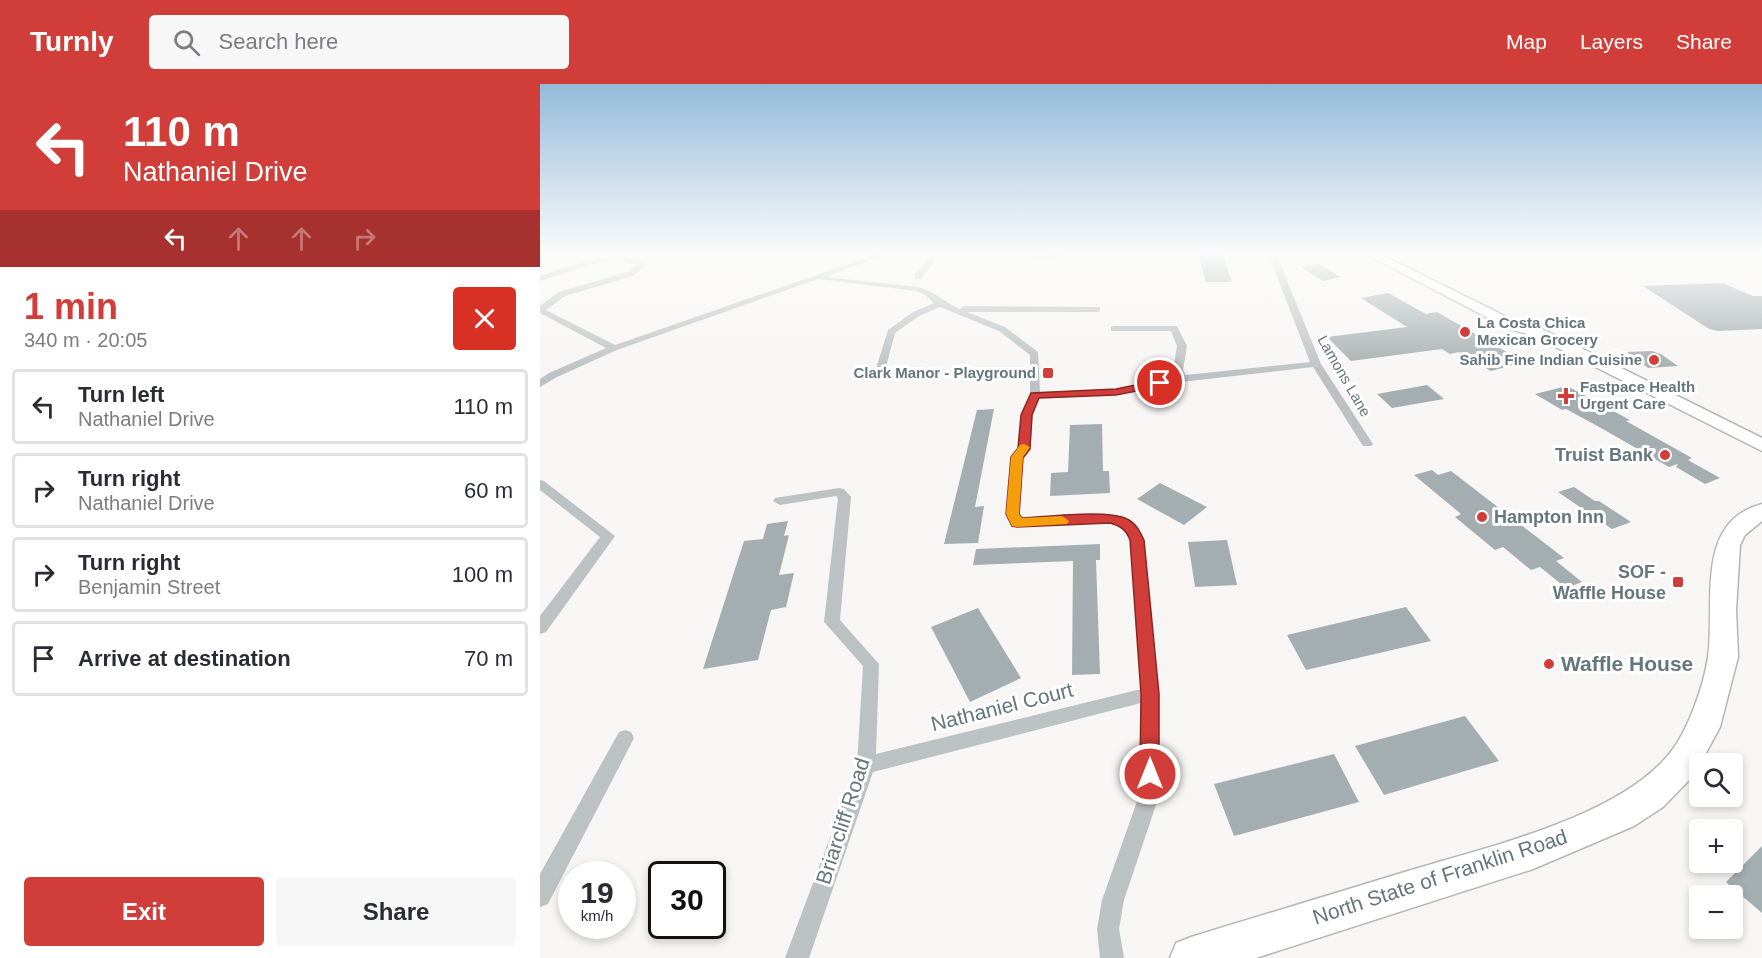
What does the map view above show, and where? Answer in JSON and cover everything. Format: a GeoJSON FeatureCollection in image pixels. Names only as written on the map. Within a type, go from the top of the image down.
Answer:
{"type":"FeatureCollection","features":[{"type":"Feature","properties":{"kind":"highway","name":"North State of Franklin Road"},"geometry":{"type":"LineString","coordinates":[[1191,958],[1533,851],[1622,814],[1651,795],[1682,764],[1704,727],[1723,657],[1722,609],[1728,545],[1735,531],[1749,518],[1762,511]]}},
{"type":"Feature","properties":{"kind":"main road"},"geometry":{"type":"LineString","coordinates":[[1450,294],[1512,325],[1539,333],[1762,445]]}},
{"type":"Feature","properties":{"kind":"main road"},"geometry":{"type":"LineString","coordinates":[[1512,325],[1522,336],[1762,462]]}},
{"type":"Feature","properties":{"kind":"street"},"geometry":{"type":"LineString","coordinates":[[563,294],[540,310],[614,348]]}},
{"type":"Feature","properties":{"kind":"street"},"geometry":{"type":"LineString","coordinates":[[540,384],[553,375],[614,348],[770,294]]}},
{"type":"Feature","properties":{"kind":"street"},"geometry":{"type":"LineString","coordinates":[[929,294],[944,306],[1002,329],[1035,354],[1035,395],[1026,415],[1024,449],[1017,457],[1012,514],[1017,523],[1110,519],[1123,522],[1132,529],[1137,540],[1150,694],[1149,796],[1113,900],[1108,929],[1112,958]]}},
{"type":"Feature","properties":{"kind":"street","name":"Lamons Lane"},"geometry":{"type":"LineString","coordinates":[[1287,294],[1316,364],[1367,444]]}},
{"type":"Feature","properties":{"kind":"street"},"geometry":{"type":"LineString","coordinates":[[878,378],[891,333],[910,317],[944,306],[977,310],[1097,309]]}},
{"type":"Feature","properties":{"kind":"street"},"geometry":{"type":"LineString","coordinates":[[1114,329],[1174,328],[1182,346],[1180,375]]}},
{"type":"Feature","properties":{"kind":"street"},"geometry":{"type":"LineString","coordinates":[[1035,395],[1116,392],[1180,375],[1316,364]]}},
{"type":"Feature","properties":{"kind":"street"},"geometry":{"type":"LineString","coordinates":[[540,375],[553,375]]}},
{"type":"Feature","properties":{"kind":"street"},"geometry":{"type":"LineString","coordinates":[[540,484],[608,536],[540,628]]}},
{"type":"Feature","properties":{"kind":"street","name":"Briarcliff Road"},"geometry":{"type":"LineString","coordinates":[[780,501],[839,492],[846,497],[838,552],[832,622],[870,664],[866,765],[797,958]]}},
{"type":"Feature","properties":{"kind":"street","name":"Nathaniel Court"},"geometry":{"type":"LineString","coordinates":[[866,765],[1150,694]]}},
{"type":"Feature","properties":{"kind":"street"},"geometry":{"type":"LineString","coordinates":[[540,896],[625,738]]}},
{"type":"Feature","properties":{"kind":"building"},"geometry":{"type":"Polygon","coordinates":[[[1389,294],[1426,314],[1437,312],[1524,362],[1491,371],[1459,352],[1450,354],[1442,349],[1351,361],[1327,337],[1407,327],[1361,298],[1389,294]]]}},
{"type":"Feature","properties":{"kind":"building"},"geometry":{"type":"Polygon","coordinates":[[[1655,294],[1748,294],[1762,296],[1762,329],[1718,331],[1709,329],[1655,294]]]}},
{"type":"Feature","properties":{"kind":"building","name":"Sahib Fine Indian Cuisine"},"geometry":{"type":"Polygon","coordinates":[[[1652,351],[1661,354],[1678,366],[1648,368],[1627,352],[1652,351]]]}},
{"type":"Feature","properties":{"kind":"building"},"geometry":{"type":"Polygon","coordinates":[[[1427,385],[1444,399],[1392,408],[1377,394],[1427,385]]]}},
{"type":"Feature","properties":{"kind":"building"},"geometry":{"type":"Polygon","coordinates":[[[1567,386],[1630,420],[1626,421],[1692,458],[1688,460],[1720,478],[1705,484],[1676,467],[1678,464],[1669,467],[1535,394],[1567,386]]]}},
{"type":"Feature","properties":{"kind":"building"},"geometry":{"type":"Polygon","coordinates":[[[994,409],[975,507],[984,506],[978,543],[944,544],[977,410],[994,409]]]}},
{"type":"Feature","properties":{"kind":"building"},"geometry":{"type":"Polygon","coordinates":[[[1102,424],[1103,471],[1109,471],[1110,493],[1050,496],[1051,473],[1068,472],[1070,425],[1102,424]]]}},
{"type":"Feature","properties":{"kind":"building"},"geometry":{"type":"Polygon","coordinates":[[[1432,470],[1438,475],[1451,471],[1564,558],[1556,561],[1582,582],[1566,588],[1540,567],[1531,570],[1503,547],[1495,550],[1455,517],[1461,514],[1414,475],[1432,470]]]}},
{"type":"Feature","properties":{"kind":"building"},"geometry":{"type":"Polygon","coordinates":[[[1160,483],[1207,507],[1184,525],[1137,499],[1160,483]]]}},
{"type":"Feature","properties":{"kind":"building"},"geometry":{"type":"Polygon","coordinates":[[[1574,487],[1631,522],[1612,529],[1558,492],[1574,487]]]}},
{"type":"Feature","properties":{"kind":"building"},"geometry":{"type":"Polygon","coordinates":[[[788,521],[784,536],[789,535],[779,575],[794,573],[786,607],[771,610],[758,660],[703,669],[744,541],[763,539],[767,524],[788,521]]]}},
{"type":"Feature","properties":{"kind":"building"},"geometry":{"type":"Polygon","coordinates":[[[1227,540],[1237,585],[1195,587],[1188,542],[1227,540]]]}},
{"type":"Feature","properties":{"kind":"building"},"geometry":{"type":"Polygon","coordinates":[[[1100,544],[1100,560],[1096,560],[1100,674],[1072,675],[1073,561],[973,565],[976,549],[1100,544]]]}},
{"type":"Feature","properties":{"kind":"building"},"geometry":{"type":"Polygon","coordinates":[[[1406,607],[1431,641],[1306,670],[1287,635],[1406,607]]]}},
{"type":"Feature","properties":{"kind":"building"},"geometry":{"type":"Polygon","coordinates":[[[978,608],[1021,678],[970,702],[931,627],[978,608]]]}},
{"type":"Feature","properties":{"kind":"building"},"geometry":{"type":"Polygon","coordinates":[[[1465,716],[1499,761],[1384,795],[1355,746],[1465,716]]]}},
{"type":"Feature","properties":{"kind":"building"},"geometry":{"type":"Polygon","coordinates":[[[1334,754],[1359,802],[1234,836],[1214,784],[1334,754]]]}},
{"type":"Feature","properties":{"kind":"building"},"geometry":{"type":"Polygon","coordinates":[[[1762,846],[1762,913],[1743,897],[1743,885],[1729,885],[1726,882],[1735,873],[1743,873],[1743,865],[1762,846]]]}},
{"type":"Feature","properties":{"kind":"slow traffic"},"geometry":{"type":"LineString","coordinates":[[1024,447],[1017,457],[1012,514],[1017,523],[1062,521]]}},
{"type":"Feature","properties":{"kind":"place","name":"La Costa Chica Mexican Grocery"},"geometry":{"type":"Point","coordinates":[1465,332]}},
{"type":"Feature","properties":{"kind":"place","name":"Sahib Fine Indian Cuisine"},"geometry":{"type":"Point","coordinates":[1654,360]}},
{"type":"Feature","properties":{"kind":"place","name":"Clark Manor - Playground"},"geometry":{"type":"Point","coordinates":[1048,373]}},
{"type":"Feature","properties":{"kind":"place","name":"Fastpace Health Urgent Care"},"geometry":{"type":"Point","coordinates":[1566,396]}},
{"type":"Feature","properties":{"kind":"place","name":"Truist Bank"},"geometry":{"type":"Point","coordinates":[1665,455]}},
{"type":"Feature","properties":{"kind":"place","name":"Hampton Inn"},"geometry":{"type":"Point","coordinates":[1482,517]}},
{"type":"Feature","properties":{"kind":"place","name":"SOF - Waffle House"},"geometry":{"type":"Point","coordinates":[1678,582]}},
{"type":"Feature","properties":{"kind":"place","name":"Waffle House"},"geometry":{"type":"Point","coordinates":[1549,664]}},
{"type":"Feature","properties":{"kind":"route"},"geometry":{"type":"LineString","coordinates":[[1150,774],[1150,694],[1137,540],[1132,529],[1123,522],[1110,519],[1017,523],[1012,514],[1017,457],[1024,449],[1026,415],[1035,395],[1116,392],[1160,383]]}}]}
